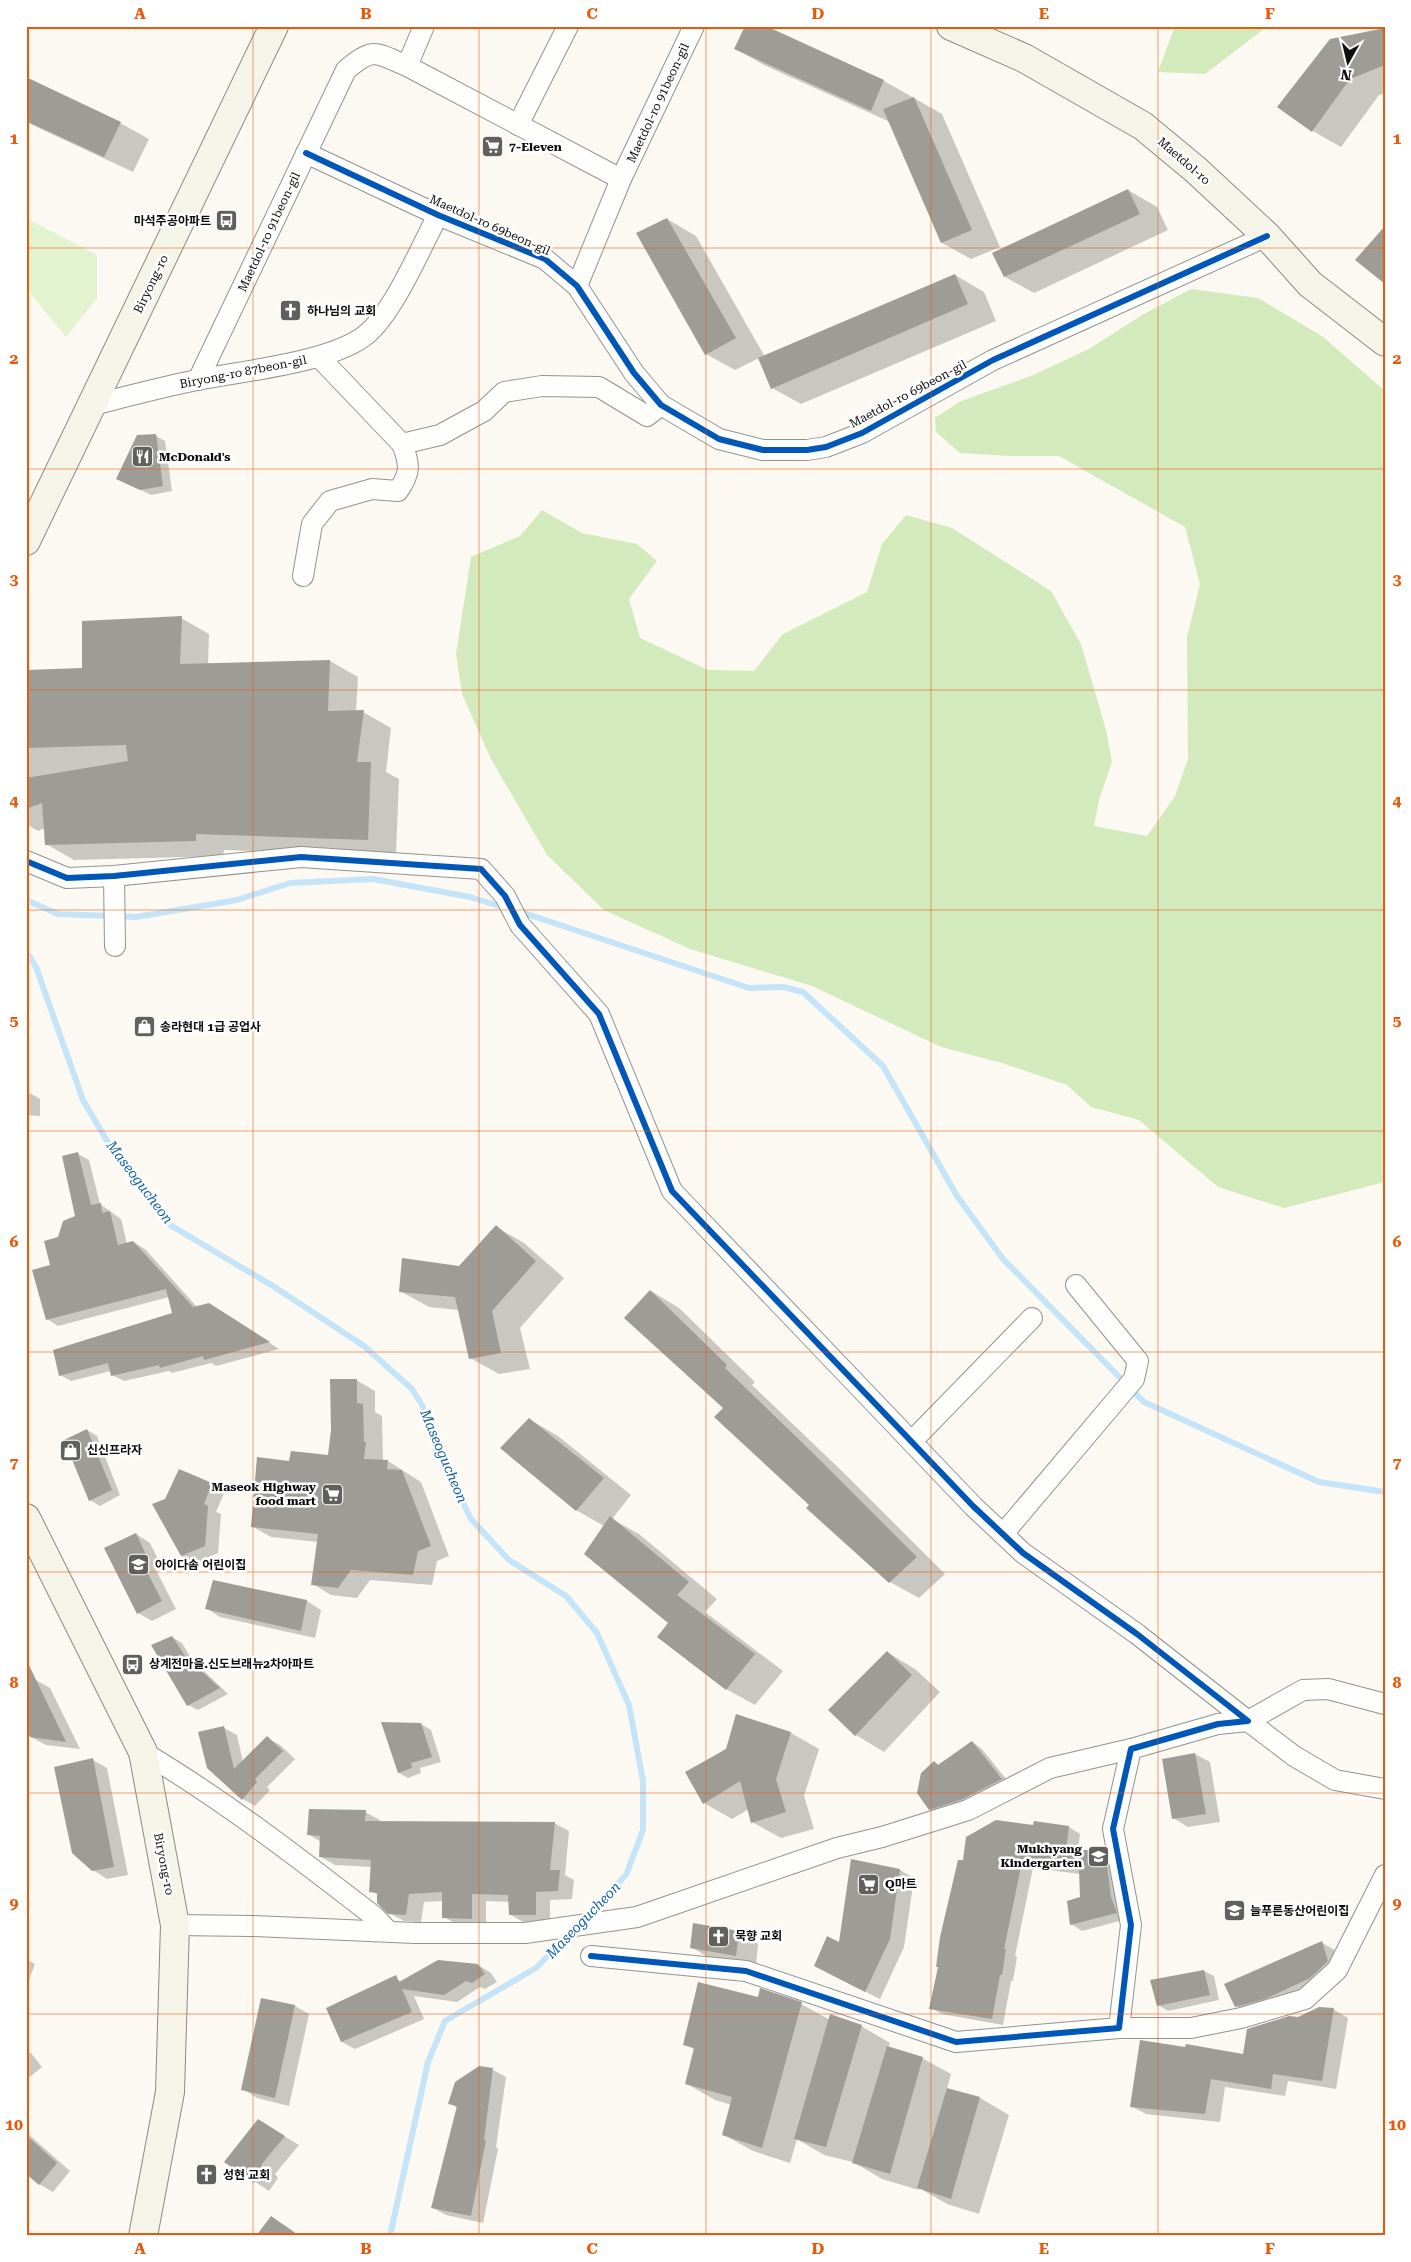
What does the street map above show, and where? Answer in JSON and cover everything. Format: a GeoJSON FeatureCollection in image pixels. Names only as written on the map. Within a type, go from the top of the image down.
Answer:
{"type":"FeatureCollection","features":[{"type":"Feature","properties":{"kind":"street","name":"Biryong-ro"},"geometry":{"type":"LineString","coordinates":[[26,541],[274,26]]}},
{"type":"Feature","properties":{"kind":"street"},"geometry":{"type":"LineString","coordinates":[[407,66],[424,26]]}},
{"type":"Feature","properties":{"kind":"street"},"geometry":{"type":"LineString","coordinates":[[518,125],[568,26]]}},
{"type":"Feature","properties":{"kind":"street","name":"Maetdol-ro 91beon-gil"},"geometry":{"type":"LineString","coordinates":[[577,286],[622,179],[694,26]]}},
{"type":"Feature","properties":{"kind":"street","name":"Maetdol-ro"},"geometry":{"type":"LineString","coordinates":[[951,26],[1024,58],[1143,126],[1196,170],[1267,236],[1310,284],[1385,342]]}},
{"type":"Feature","properties":{"kind":"street","name":"Maetdol-ro 91beon-gil"},"geometry":{"type":"LineString","coordinates":[[198,380],[346,70],[363,55],[376,54],[407,66],[622,179]]}},
{"type":"Feature","properties":{"kind":"street","name":"Maetdol-ro 69beon-gil"},"geometry":{"type":"LineString","coordinates":[[306,153],[438,215],[545,259],[577,286],[634,373],[661,405],[719,439],[763,450],[826,447],[862,434],[993,360],[1267,236]]}},
{"type":"Feature","properties":{"kind":"street","name":"Maetdol-ro 69beon-gil"},"geometry":{"type":"LineString","coordinates":[[319,356],[344,348],[368,333],[388,310],[438,215]]}},
{"type":"Feature","properties":{"kind":"street","name":"Biryong-ro 87beon-gil"},"geometry":{"type":"LineString","coordinates":[[93,405],[198,380],[319,356],[402,444]]}},
{"type":"Feature","properties":{"kind":"street"},"geometry":{"type":"LineString","coordinates":[[303,576],[312,524],[330,501],[372,489],[398,491],[405,481],[410,462],[402,444],[440,434],[484,411],[504,392],[542,386],[599,388],[647,416],[661,405]]}},
{"type":"Feature","properties":{"kind":"street"},"geometry":{"type":"LineString","coordinates":[[26,861],[67,878],[114,876],[301,857],[481,869],[505,896],[520,925],[599,1014],[672,1191],[1003,1534],[1023,1553],[1136,1634],[1294,1756],[1335,1780],[1385,1790]]}},
{"type":"Feature","properties":{"kind":"street"},"geometry":{"type":"LineString","coordinates":[[114,876],[115,938]]}},
{"type":"Feature","properties":{"kind":"street"},"geometry":{"type":"LineString","coordinates":[[1003,1534],[1134,1380],[1138,1361],[1076,1285]]}},
{"type":"Feature","properties":{"kind":"street"},"geometry":{"type":"LineString","coordinates":[[912,1441],[1032,1318]]}},
{"type":"Feature","properties":{"kind":"street","name":"Biryong-ro"},"geometry":{"type":"LineString","coordinates":[[26,1518],[143,1752],[175,1925],[170,2092],[143,2236]]}},
{"type":"Feature","properties":{"kind":"street"},"geometry":{"type":"LineString","coordinates":[[175,1925],[525,1933],[637,1917],[838,1848],[882,1837],[968,1810],[1050,1768],[1131,1749],[1218,1724],[1248,1721],[1303,1690],[1328,1689],[1385,1704]]}},
{"type":"Feature","properties":{"kind":"street"},"geometry":{"type":"LineString","coordinates":[[1119,2028],[1131,1925],[1113,1829],[1131,1749]]}},
{"type":"Feature","properties":{"kind":"street"},"geometry":{"type":"LineString","coordinates":[[143,1752],[185,1777],[284,1847],[375,1917],[388,1931]]}},
{"type":"Feature","properties":{"kind":"street"},"geometry":{"type":"LineString","coordinates":[[591,1956],[746,1971],[956,2042],[1119,2028],[1191,2028],[1241,2018],[1305,1999],[1338,1970],[1385,1875]]}},
{"type":"Feature","properties":{"kind":"green space"},"geometry":{"type":"Polygon","coordinates":[[[1175,26],[1268,26],[1205,74],[1158,72],[1175,26]]]}},
{"type":"Feature","properties":{"kind":"green space"},"geometry":{"type":"Polygon","coordinates":[[[28,219],[97,255],[97,298],[66,337],[26,288],[28,219]]]}},
{"type":"Feature","properties":{"kind":"green space"},"geometry":{"type":"Polygon","coordinates":[[[1191,289],[1258,298],[1322,336],[1385,391],[1385,1182],[1284,1208],[1218,1187],[1139,1120],[1091,1107],[1067,1085],[1002,1063],[941,1047],[812,986],[690,949],[604,910],[547,855],[492,761],[462,694],[456,654],[471,557],[520,536],[542,510],[582,533],[637,544],[657,561],[629,599],[640,638],[708,670],[754,671],[783,634],[867,592],[882,544],[906,515],[952,528],[1051,591],[1081,644],[1106,730],[1112,762],[1099,800],[1094,826],[1147,836],[1175,796],[1188,759],[1187,637],[1200,584],[1185,527],[1059,456],[960,453],[936,432],[935,418],[959,402],[1033,375],[1089,349],[1142,315],[1191,289]]]}},
{"type":"Feature","properties":{"kind":"building"},"geometry":{"type":"Polygon","coordinates":[[[745,26],[766,26],[884,80],[871,111],[734,49],[745,26]]]}},
{"type":"Feature","properties":{"kind":"building"},"geometry":{"type":"Polygon","coordinates":[[[1385,28],[1385,65],[1350,79],[1312,132],[1277,107],[1330,39],[1385,28]]]}},
{"type":"Feature","properties":{"kind":"building"},"geometry":{"type":"Polygon","coordinates":[[[26,77],[121,122],[104,157],[26,121],[26,77]]]}},
{"type":"Feature","properties":{"kind":"building"},"geometry":{"type":"Polygon","coordinates":[[[914,97],[972,230],[941,243],[883,109],[914,97]]]}},
{"type":"Feature","properties":{"kind":"building"},"geometry":{"type":"Polygon","coordinates":[[[1128,189],[1140,214],[1004,277],[992,253],[1128,189]]]}},
{"type":"Feature","properties":{"kind":"building"},"geometry":{"type":"Polygon","coordinates":[[[667,218],[736,338],[705,355],[636,233],[667,218]]]}},
{"type":"Feature","properties":{"kind":"building"},"geometry":{"type":"Polygon","coordinates":[[[1385,226],[1385,284],[1355,260],[1385,226]]]}},
{"type":"Feature","properties":{"kind":"building"},"geometry":{"type":"Polygon","coordinates":[[[955,274],[968,304],[771,389],[758,358],[955,274]]]}},
{"type":"Feature","properties":{"kind":"building","name":"McDonald's"},"geometry":{"type":"Polygon","coordinates":[[[156,434],[163,486],[140,490],[116,479],[137,435],[156,434]]]}},
{"type":"Feature","properties":{"kind":"building"},"geometry":{"type":"Polygon","coordinates":[[[182,616],[180,664],[330,660],[328,711],[364,710],[357,762],[371,762],[368,840],[196,834],[196,841],[45,845],[42,803],[26,809],[26,778],[128,761],[126,745],[26,748],[26,670],[82,668],[82,621],[182,616]]]}},
{"type":"Feature","properties":{"kind":"building"},"geometry":{"type":"Polygon","coordinates":[[[78,1152],[91,1205],[101,1203],[102,1213],[110,1211],[118,1245],[133,1241],[193,1307],[209,1303],[270,1342],[204,1360],[203,1356],[160,1368],[159,1365],[111,1376],[108,1363],[59,1376],[53,1350],[172,1313],[166,1289],[46,1320],[32,1270],[50,1265],[44,1241],[58,1237],[63,1221],[75,1216],[62,1156],[78,1152]]]}},
{"type":"Feature","properties":{"kind":"building"},"geometry":{"type":"Polygon","coordinates":[[[496,1225],[536,1261],[492,1311],[501,1353],[469,1359],[455,1297],[399,1292],[402,1258],[459,1266],[496,1225]]]}},
{"type":"Feature","properties":{"kind":"building"},"geometry":{"type":"Polygon","coordinates":[[[650,1290],[727,1365],[725,1368],[917,1557],[889,1583],[806,1508],[809,1505],[714,1417],[723,1408],[624,1318],[650,1290]]]}},
{"type":"Feature","properties":{"kind":"building"},"geometry":{"type":"Polygon","coordinates":[[[330,1379],[357,1379],[357,1403],[363,1404],[364,1442],[366,1442],[364,1459],[388,1460],[387,1469],[402,1470],[431,1546],[418,1551],[413,1575],[351,1570],[338,1588],[311,1585],[318,1534],[251,1527],[257,1457],[289,1461],[291,1451],[328,1455],[331,1430],[330,1379]]]}},
{"type":"Feature","properties":{"kind":"building"},"geometry":{"type":"Polygon","coordinates":[[[529,1418],[604,1478],[576,1511],[500,1448],[529,1418]]]}},
{"type":"Feature","properties":{"kind":"building"},"geometry":{"type":"Polygon","coordinates":[[[87,1429],[112,1490],[89,1501],[64,1440],[87,1429]]]}},
{"type":"Feature","properties":{"kind":"building"},"geometry":{"type":"Polygon","coordinates":[[[179,1469],[212,1483],[204,1504],[208,1506],[205,1546],[181,1556],[152,1504],[165,1499],[179,1469]]]}},
{"type":"Feature","properties":{"kind":"building"},"geometry":{"type":"Polygon","coordinates":[[[610,1516],[689,1582],[677,1595],[755,1654],[726,1690],[657,1637],[668,1623],[584,1554],[610,1516]]]}},
{"type":"Feature","properties":{"kind":"building"},"geometry":{"type":"Polygon","coordinates":[[[136,1533],[146,1555],[140,1558],[162,1601],[137,1614],[104,1548],[136,1533]]]}},
{"type":"Feature","properties":{"kind":"building"},"geometry":{"type":"Polygon","coordinates":[[[213,1580],[307,1600],[301,1631],[205,1609],[213,1580]]]}},
{"type":"Feature","properties":{"kind":"building"},"geometry":{"type":"Polygon","coordinates":[[[172,1636],[187,1659],[192,1657],[195,1665],[220,1688],[187,1706],[151,1645],[172,1636]]]}},
{"type":"Feature","properties":{"kind":"building"},"geometry":{"type":"Polygon","coordinates":[[[887,1651],[912,1675],[855,1736],[828,1710],[887,1651]]]}},
{"type":"Feature","properties":{"kind":"building"},"geometry":{"type":"Polygon","coordinates":[[[26,1659],[66,1742],[30,1737],[26,1730],[26,1659]]]}},
{"type":"Feature","properties":{"kind":"building"},"geometry":{"type":"Polygon","coordinates":[[[736,1714],[791,1732],[776,1779],[786,1812],[751,1823],[740,1781],[703,1804],[685,1772],[726,1749],[736,1714]]]}},
{"type":"Feature","properties":{"kind":"building"},"geometry":{"type":"Polygon","coordinates":[[[381,1722],[421,1723],[432,1757],[411,1763],[412,1768],[398,1773],[381,1722]]]}},
{"type":"Feature","properties":{"kind":"building"},"geometry":{"type":"Polygon","coordinates":[[[224,1726],[234,1769],[267,1736],[283,1751],[255,1779],[257,1782],[242,1800],[207,1768],[198,1732],[224,1726]]]}},
{"type":"Feature","properties":{"kind":"building"},"geometry":{"type":"Polygon","coordinates":[[[972,1741],[1002,1779],[963,1799],[929,1810],[917,1793],[921,1773],[934,1761],[938,1765],[972,1741]]]}},
{"type":"Feature","properties":{"kind":"building"},"geometry":{"type":"Polygon","coordinates":[[[1195,1753],[1206,1814],[1172,1819],[1162,1759],[1195,1753]]]}},
{"type":"Feature","properties":{"kind":"building"},"geometry":{"type":"Polygon","coordinates":[[[93,1758],[114,1867],[92,1871],[72,1853],[54,1767],[93,1758]]]}},
{"type":"Feature","properties":{"kind":"building"},"geometry":{"type":"Polygon","coordinates":[[[309,1809],[366,1810],[365,1821],[555,1822],[550,1870],[560,1870],[558,1891],[536,1892],[536,1915],[509,1915],[508,1895],[472,1894],[472,1919],[442,1918],[442,1892],[409,1894],[406,1915],[388,1914],[377,1903],[377,1893],[369,1892],[371,1860],[319,1857],[320,1836],[307,1835],[309,1809]]]}},
{"type":"Feature","properties":{"kind":"building"},"geometry":{"type":"Polygon","coordinates":[[[996,1820],[1033,1825],[1034,1821],[1069,1826],[1066,1850],[1105,1850],[1111,1897],[1117,1913],[1070,1925],[1067,1901],[1080,1897],[1079,1870],[1022,1862],[1004,1949],[1006,1949],[1002,1975],[1000,1975],[992,2019],[929,2009],[938,1967],[936,1967],[940,1937],[958,1860],[963,1860],[966,1837],[996,1820]]]}},
{"type":"Feature","properties":{"kind":"building"},"geometry":{"type":"Polygon","coordinates":[[[851,1859],[900,1869],[890,1939],[865,1992],[814,1966],[827,1936],[839,1942],[851,1859]]]}},
{"type":"Feature","properties":{"kind":"building"},"geometry":{"type":"Polygon","coordinates":[[[693,1923],[739,1931],[736,1956],[690,1948],[693,1923]]]}},
{"type":"Feature","properties":{"kind":"building","name":"늘푸른동산어린이집"},"geometry":{"type":"Polygon","coordinates":[[[1322,1941],[1328,1961],[1310,1978],[1265,1999],[1235,2007],[1224,1984],[1322,1941]]]}},
{"type":"Feature","properties":{"kind":"building"},"geometry":{"type":"Polygon","coordinates":[[[438,1960],[478,1964],[485,1974],[472,1983],[466,1981],[444,1995],[402,1989],[412,2012],[341,2042],[326,2008],[396,1975],[399,1982],[438,1960]]]}},
{"type":"Feature","properties":{"kind":"building"},"geometry":{"type":"Polygon","coordinates":[[[1204,1970],[1210,1995],[1157,2006],[1150,1980],[1204,1970]]]}},
{"type":"Feature","properties":{"kind":"building"},"geometry":{"type":"Polygon","coordinates":[[[698,1982],[758,1997],[760,1988],[802,2002],[762,2148],[722,2135],[732,2097],[685,2084],[694,2048],[683,2045],[698,1982]]]}},
{"type":"Feature","properties":{"kind":"building"},"geometry":{"type":"Polygon","coordinates":[[[261,1998],[295,2005],[275,2098],[241,2090],[261,1998]]]}},
{"type":"Feature","properties":{"kind":"building"},"geometry":{"type":"Polygon","coordinates":[[[1319,2007],[1334,2008],[1322,2081],[1273,2074],[1271,2089],[1211,2079],[1205,2114],[1130,2107],[1140,2040],[1185,2047],[1186,2044],[1243,2054],[1247,2029],[1289,2016],[1298,2017],[1319,2007]]]}},
{"type":"Feature","properties":{"kind":"building"},"geometry":{"type":"Polygon","coordinates":[[[830,2014],[862,2025],[826,2147],[794,2139],[830,2014]]]}},
{"type":"Feature","properties":{"kind":"building"},"geometry":{"type":"Polygon","coordinates":[[[887,2046],[923,2057],[890,2174],[852,2163],[887,2046]]]}},
{"type":"Feature","properties":{"kind":"building"},"geometry":{"type":"Polygon","coordinates":[[[479,2066],[493,2068],[484,2140],[486,2140],[471,2216],[431,2208],[457,2106],[448,2104],[455,2082],[479,2066]]]}},
{"type":"Feature","properties":{"kind":"building"},"geometry":{"type":"Polygon","coordinates":[[[947,2088],[980,2097],[951,2199],[917,2188],[947,2088]]]}},
{"type":"Feature","properties":{"kind":"building"},"geometry":{"type":"Polygon","coordinates":[[[258,2119],[285,2136],[261,2165],[264,2169],[254,2183],[224,2162],[258,2119]]]}},
{"type":"Feature","properties":{"kind":"building"},"geometry":{"type":"Polygon","coordinates":[[[26,2135],[57,2163],[39,2185],[26,2174],[26,2135]]]}},
{"type":"Feature","properties":{"kind":"building"},"geometry":{"type":"Polygon","coordinates":[[[271,2216],[299,2236],[256,2236],[271,2216]]]}},
{"type":"Feature","properties":{"kind":"waterway"},"geometry":{"type":"LineString","coordinates":[[26,900],[58,914],[136,917],[237,900],[290,883],[373,879],[470,897],[506,908]]}},
{"type":"Feature","properties":{"kind":"waterway"},"geometry":{"type":"LineString","coordinates":[[518,911],[749,988],[783,987],[803,992],[883,1066],[957,1196],[1003,1259],[1144,1402],[1319,1482],[1385,1492]]}},
{"type":"Feature","properties":{"kind":"waterway","name":"Maseogucheon"},"geometry":{"type":"LineString","coordinates":[[26,951],[36,967],[83,1100],[110,1146],[170,1225],[273,1286],[364,1346],[412,1389],[422,1405],[444,1464],[471,1519],[509,1560],[566,1596],[597,1633],[629,1705],[643,1781],[643,1830],[626,1875],[584,1919]]}},
{"type":"Feature","properties":{"kind":"waterway","name":"Maseogucheon"},"geometry":{"type":"LineString","coordinates":[[390,2236],[428,2062],[445,2021],[536,1968],[572,1931]]}},
{"type":"Feature","properties":{"kind":"cycle path"},"geometry":{"type":"LineString","coordinates":[[306,153],[438,215],[545,259],[577,286],[634,373],[661,405],[719,439],[763,450],[807,450],[826,447],[862,433],[993,360],[1267,236]]}},
{"type":"Feature","properties":{"kind":"cycle path"},"geometry":{"type":"LineString","coordinates":[[26,861],[67,878],[114,876],[301,857],[481,869],[505,896],[520,925],[599,1014],[672,1191],[973,1506],[1023,1553],[1137,1634],[1248,1721],[1218,1724],[1131,1749],[1113,1829],[1131,1925],[1119,2028],[956,2042],[746,1971],[591,1956]]}},
{"type":"Feature","properties":{"kind":"place","name":"7-Eleven"},"geometry":{"type":"Point","coordinates":[493,147]}},
{"type":"Feature","properties":{"kind":"place","name":"마석주공아파트"},"geometry":{"type":"Point","coordinates":[227,221]}},
{"type":"Feature","properties":{"kind":"place","name":"하나님의 교회"},"geometry":{"type":"Point","coordinates":[291,311]}},
{"type":"Feature","properties":{"kind":"place","name":"McDonald's"},"geometry":{"type":"Point","coordinates":[143,457]}},
{"type":"Feature","properties":{"kind":"place","name":"송라현대 1급 공업사"},"geometry":{"type":"Point","coordinates":[144,1027]}},
{"type":"Feature","properties":{"kind":"place","name":"신신프라자"},"geometry":{"type":"Point","coordinates":[71,1450]}},
{"type":"Feature","properties":{"kind":"place","name":"Maseok Highway food mart"},"geometry":{"type":"Point","coordinates":[332,1494]}},
{"type":"Feature","properties":{"kind":"place","name":"아이다솜 어린이집"},"geometry":{"type":"Point","coordinates":[139,1565]}},
{"type":"Feature","properties":{"kind":"place","name":"상계전마을.신도브래뉴2차아파트"},"geometry":{"type":"Point","coordinates":[133,1664]}},
{"type":"Feature","properties":{"kind":"place","name":"Mukhyang Kindergarten"},"geometry":{"type":"Point","coordinates":[1098,1856]}},
{"type":"Feature","properties":{"kind":"place","name":"Q마트"},"geometry":{"type":"Point","coordinates":[869,1884]}},
{"type":"Feature","properties":{"kind":"place","name":"늘푸른동산어린이집"},"geometry":{"type":"Point","coordinates":[1234,1911]}},
{"type":"Feature","properties":{"kind":"place","name":"묵향 교회"},"geometry":{"type":"Point","coordinates":[719,1936]}},
{"type":"Feature","properties":{"kind":"place","name":"성현 교회"},"geometry":{"type":"Point","coordinates":[207,2175]}}]}
